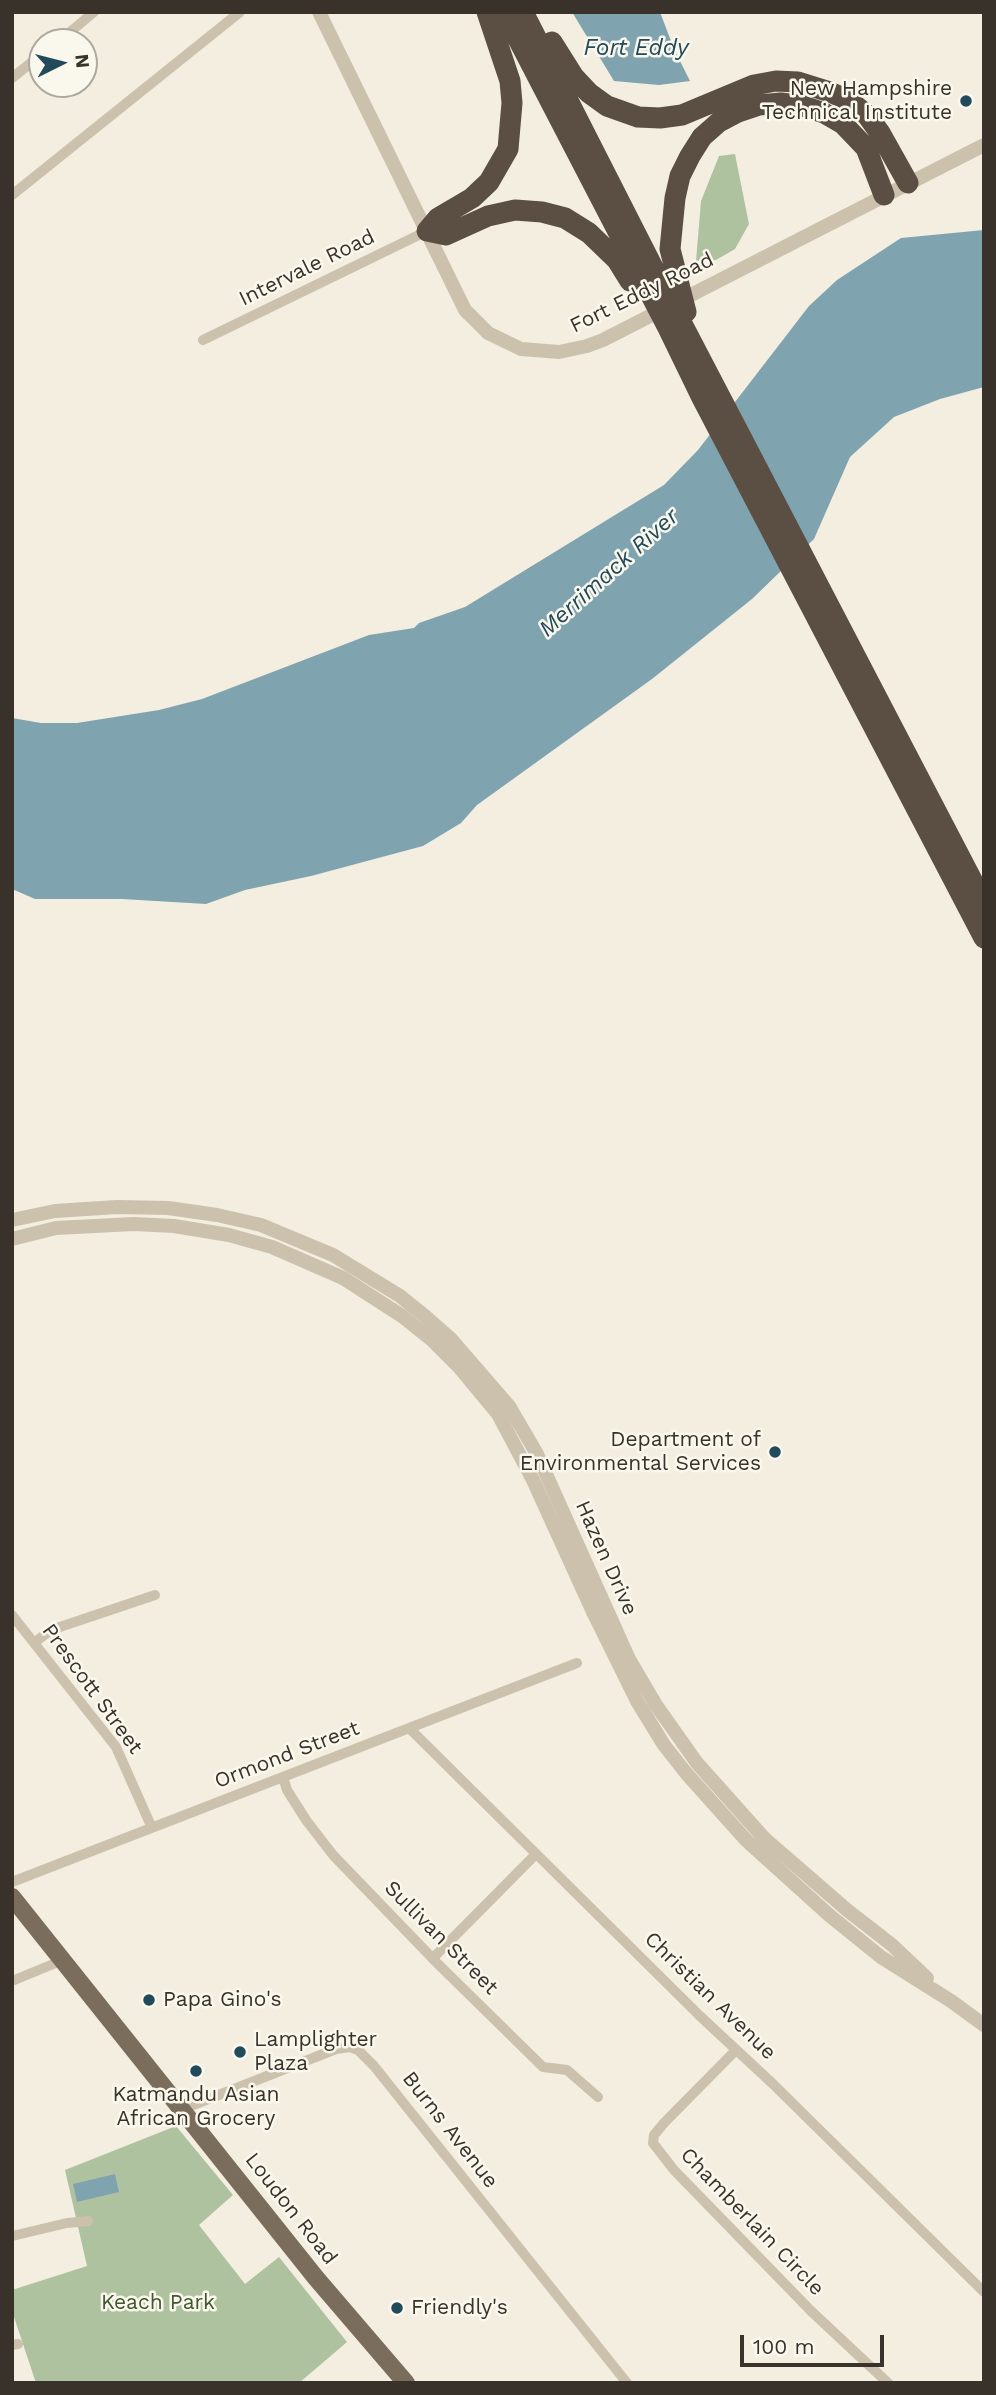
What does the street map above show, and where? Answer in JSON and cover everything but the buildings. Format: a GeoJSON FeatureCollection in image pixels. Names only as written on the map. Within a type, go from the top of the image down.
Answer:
{"type":"FeatureCollection","features":[{"type":"Feature","properties":{"kind":"highway"},"geometry":{"type":"LineString","coordinates":[[487,12],[510,82],[512,103],[508,149],[489,182],[472,198],[438,218],[427,231],[446,235],[488,216],[515,210],[542,212],[565,218],[589,233],[661,297]]}},
{"type":"Feature","properties":{"kind":"highway"},"geometry":{"type":"LineString","coordinates":[[504,12],[661,297]]}},
{"type":"Feature","properties":{"kind":"highway"},"geometry":{"type":"LineString","coordinates":[[523,12],[709,392],[814,593],[984,902]]}},
{"type":"Feature","properties":{"kind":"highway"},"geometry":{"type":"LineString","coordinates":[[536,12],[574,77],[589,93],[607,106],[628,115],[660,118],[682,116],[754,85],[776,81],[814,86],[850,101],[867,116],[880,133],[908,183]]}},
{"type":"Feature","properties":{"kind":"highway"},"geometry":{"type":"LineString","coordinates":[[661,297],[680,176],[702,137],[719,122],[738,112],[760,105],[782,103],[824,113],[843,124],[866,148],[884,195]]}},
{"type":"Feature","properties":{"kind":"highway"},"geometry":{"type":"LineString","coordinates":[[814,593],[984,938]]}},
{"type":"Feature","properties":{"kind":"main road","name":"Loudon Road"},"geometry":{"type":"LineString","coordinates":[[12,1897],[316,2278],[406,2383]]}},
{"type":"Feature","properties":{"kind":"street"},"geometry":{"type":"LineString","coordinates":[[75,28],[94,12]]}},
{"type":"Feature","properties":{"kind":"street"},"geometry":{"type":"LineString","coordinates":[[12,195],[240,12]]}},
{"type":"Feature","properties":{"kind":"street","name":"Fort Eddy Road"},"geometry":{"type":"LineString","coordinates":[[319,12],[454,290],[475,322],[488,333],[522,349],[559,352],[603,340],[984,145]]}},
{"type":"Feature","properties":{"kind":"street"},"geometry":{"type":"LineString","coordinates":[[12,78],[28,65]]}},
{"type":"Feature","properties":{"kind":"street","name":"Intervale Road"},"geometry":{"type":"LineString","coordinates":[[203,340],[427,231]]}},
{"type":"Feature","properties":{"kind":"street","name":"Hazen Drive"},"geometry":{"type":"LineString","coordinates":[[12,1220],[55,1211],[143,1207],[205,1213],[261,1225],[333,1255],[390,1290],[426,1317],[451,1339],[509,1406],[537,1454],[629,1659],[656,1705],[697,1763],[764,1838],[892,1945],[951,2001]]}},
{"type":"Feature","properties":{"kind":"street","name":"Hazen Drive"},"geometry":{"type":"LineString","coordinates":[[12,1239],[56,1228],[134,1224],[174,1226],[229,1235],[272,1247],[343,1278],[381,1301],[422,1332],[460,1367],[498,1414],[533,1480],[615,1659],[664,1745],[746,1840],[795,1886],[881,1957],[984,2025]]}},
{"type":"Feature","properties":{"kind":"street"},"geometry":{"type":"LineString","coordinates":[[35,1643],[51,1630],[155,1595]]}},
{"type":"Feature","properties":{"kind":"street","name":"Prescott Street"},"geometry":{"type":"LineString","coordinates":[[12,1615],[116,1747],[152,1828]]}},
{"type":"Feature","properties":{"kind":"street","name":"Ormond Street"},"geometry":{"type":"LineString","coordinates":[[12,1882],[577,1663]]}},
{"type":"Feature","properties":{"kind":"street","name":"Christian Avenue"},"geometry":{"type":"LineString","coordinates":[[410,1728],[984,2292]]}},
{"type":"Feature","properties":{"kind":"street","name":"Sullivan Street"},"geometry":{"type":"LineString","coordinates":[[283,1777],[287,1790],[306,1820],[333,1855],[433,1958],[543,2067],[567,2070],[598,2096]]}},
{"type":"Feature","properties":{"kind":"street"},"geometry":{"type":"LineString","coordinates":[[433,1958],[536,1854]]}},
{"type":"Feature","properties":{"kind":"street"},"geometry":{"type":"LineString","coordinates":[[12,1981],[63,1960]]}},
{"type":"Feature","properties":{"kind":"street","name":"Burns Avenue"},"geometry":{"type":"LineString","coordinates":[[183,2109],[336,2049],[350,2047],[358,2050],[374,2066],[627,2383]]}},
{"type":"Feature","properties":{"kind":"street","name":"Chamberlain Circle"},"geometry":{"type":"LineString","coordinates":[[736,2050],[654,2135],[653,2143],[674,2170],[811,2311],[888,2383]]}},
{"type":"Feature","properties":{"kind":"street"},"geometry":{"type":"LineString","coordinates":[[12,2236],[66,2222],[88,2221]]}},
{"type":"Feature","properties":{"kind":"green space"},"geometry":{"type":"Polygon","coordinates":[[[735,154],[749,224],[735,249],[716,260],[696,261],[701,201],[719,156],[735,154]]]}},
{"type":"Feature","properties":{"kind":"green space","name":"Keach Park"},"geometry":{"type":"Polygon","coordinates":[[[176,2126],[233,2195],[199,2225],[245,2284],[279,2257],[347,2342],[299,2383],[36,2383],[12,2311],[12,2290],[87,2266],[65,2170],[176,2126]]]}},
{"type":"Feature","properties":{"kind":"water","name":"Fort Eddy"},"geometry":{"type":"Polygon","coordinates":[[[572,12],[660,12],[690,81],[659,85],[614,81],[572,12]]]}},
{"type":"Feature","properties":{"kind":"water","name":"Merrimack River"},"geometry":{"type":"Polygon","coordinates":[[[984,230],[984,387],[940,399],[894,417],[850,457],[814,539],[752,599],[652,679],[477,805],[461,823],[423,846],[311,876],[245,890],[206,904],[122,899],[35,899],[12,889],[12,718],[41,723],[77,723],[159,710],[202,699],[369,635],[414,628],[419,623],[465,607],[664,485],[698,450],[809,306],[837,280],[901,238],[984,230]]]}},
{"type":"Feature","properties":{"kind":"water"},"geometry":{"type":"Polygon","coordinates":[[[115,2174],[119,2192],[77,2202],[73,2184],[115,2174]]]}},
{"type":"Feature","properties":{"kind":"place","name":"New Hampshire Technical Institute"},"geometry":{"type":"Point","coordinates":[966,101]}},
{"type":"Feature","properties":{"kind":"place","name":"Department of Environmental Services"},"geometry":{"type":"Point","coordinates":[775,1452]}},
{"type":"Feature","properties":{"kind":"place","name":"Papa Gino's"},"geometry":{"type":"Point","coordinates":[149,2000]}},
{"type":"Feature","properties":{"kind":"place","name":"Lamplighter Plaza"},"geometry":{"type":"Point","coordinates":[240,2052]}},
{"type":"Feature","properties":{"kind":"place","name":"Katmandu Asian African Grocery"},"geometry":{"type":"Point","coordinates":[196,2071]}},
{"type":"Feature","properties":{"kind":"place","name":"Friendly's"},"geometry":{"type":"Point","coordinates":[397,2308]}}]}
